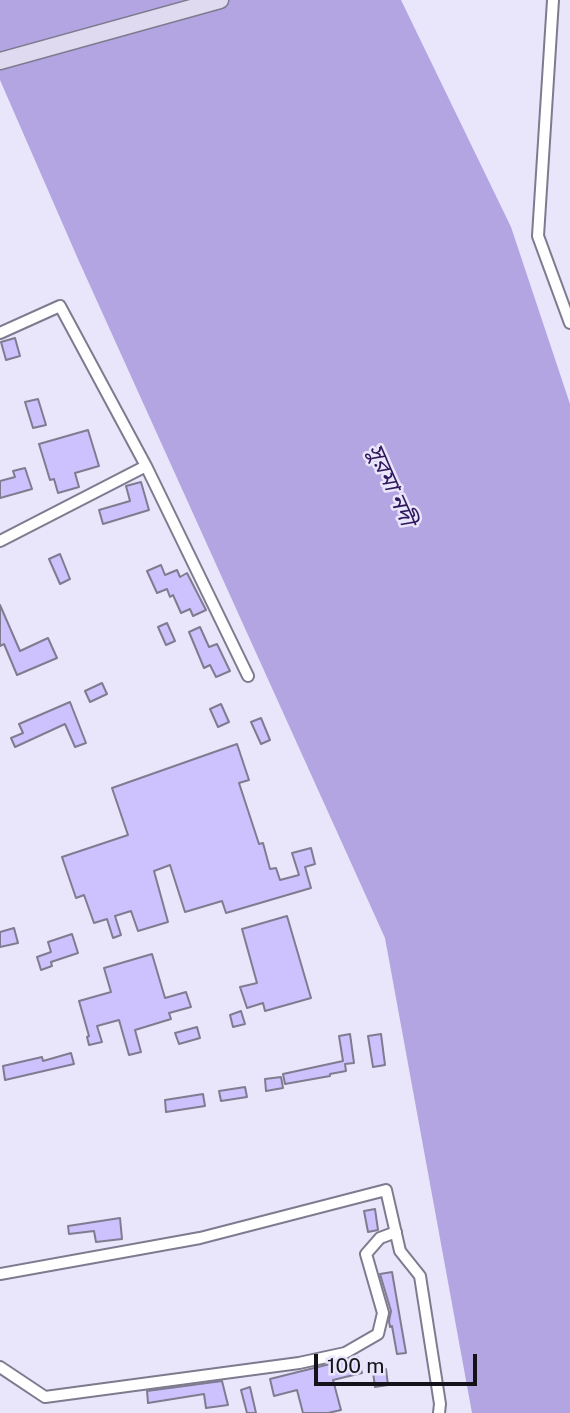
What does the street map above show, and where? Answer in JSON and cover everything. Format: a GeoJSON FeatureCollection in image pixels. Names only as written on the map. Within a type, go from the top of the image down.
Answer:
{"type":"FeatureCollection","features":[{"type":"Feature","properties":{"kind":"main road"},"geometry":{"type":"LineString","coordinates":[[0,61],[220,0]]}},
{"type":"Feature","properties":{"kind":"street"},"geometry":{"type":"LineString","coordinates":[[553,0],[538,236],[570,323]]}},
{"type":"Feature","properties":{"kind":"street"},"geometry":{"type":"LineString","coordinates":[[0,333],[60,306],[146,466],[248,676]]}},
{"type":"Feature","properties":{"kind":"street"},"geometry":{"type":"LineString","coordinates":[[0,541],[146,466]]}},
{"type":"Feature","properties":{"kind":"street"},"geometry":{"type":"LineString","coordinates":[[0,1274],[200,1238],[386,1190],[400,1251],[420,1276],[440,1404],[439,1413]]}},
{"type":"Feature","properties":{"kind":"street"},"geometry":{"type":"LineString","coordinates":[[0,1367],[45,1397],[299,1363],[345,1353],[378,1334],[383,1313],[366,1255],[380,1238],[396,1233]]}},
{"type":"Feature","properties":{"kind":"water","name":"সুরমা নদী"},"geometry":{"type":"Polygon","coordinates":[[[0,0],[401,0],[511,227],[570,404],[570,1413],[472,1413],[385,938],[78,259],[0,80],[0,0]]]}},
{"type":"Feature","properties":{"kind":"building"},"geometry":{"type":"Polygon","coordinates":[[[15,338],[20,356],[6,360],[1,342],[15,338]]]}},
{"type":"Feature","properties":{"kind":"building"},"geometry":{"type":"Polygon","coordinates":[[[38,399],[46,425],[33,428],[25,402],[38,399]]]}},
{"type":"Feature","properties":{"kind":"building"},"geometry":{"type":"Polygon","coordinates":[[[88,430],[99,466],[75,473],[79,487],[58,493],[54,479],[50,480],[39,444],[88,430]]]}},
{"type":"Feature","properties":{"kind":"building"},"geometry":{"type":"Polygon","coordinates":[[[25,468],[32,489],[0,498],[0,481],[15,477],[13,471],[25,468]]]}},
{"type":"Feature","properties":{"kind":"building"},"geometry":{"type":"Polygon","coordinates":[[[141,482],[149,510],[103,524],[99,510],[130,501],[126,486],[141,482]]]}},
{"type":"Feature","properties":{"kind":"building"},"geometry":{"type":"Polygon","coordinates":[[[60,554],[70,579],[60,584],[49,559],[60,554]]]}},
{"type":"Feature","properties":{"kind":"building"},"geometry":{"type":"Polygon","coordinates":[[[161,565],[165,575],[177,570],[180,577],[187,573],[206,610],[193,616],[190,609],[181,613],[173,595],[170,597],[167,589],[157,593],[147,571],[161,565]]]}},
{"type":"Feature","properties":{"kind":"building"},"geometry":{"type":"Polygon","coordinates":[[[0,605],[20,651],[48,638],[57,658],[17,675],[4,644],[0,646],[0,605]]]}},
{"type":"Feature","properties":{"kind":"building"},"geometry":{"type":"Polygon","coordinates":[[[167,623],[175,641],[166,645],[158,627],[167,623]]]}},
{"type":"Feature","properties":{"kind":"building"},"geometry":{"type":"Polygon","coordinates":[[[200,627],[209,647],[217,644],[230,671],[216,677],[210,665],[204,668],[189,632],[200,627]]]}},
{"type":"Feature","properties":{"kind":"building"},"geometry":{"type":"Polygon","coordinates":[[[102,683],[107,694],[90,702],[85,691],[102,683]]]}},
{"type":"Feature","properties":{"kind":"building"},"geometry":{"type":"Polygon","coordinates":[[[70,702],[86,743],[75,747],[65,724],[15,747],[11,738],[23,733],[19,724],[70,702]]]}},
{"type":"Feature","properties":{"kind":"building"},"geometry":{"type":"Polygon","coordinates":[[[221,704],[229,722],[218,727],[210,709],[221,704]]]}},
{"type":"Feature","properties":{"kind":"building"},"geometry":{"type":"Polygon","coordinates":[[[261,718],[270,740],[261,744],[251,722],[261,718]]]}},
{"type":"Feature","properties":{"kind":"building"},"geometry":{"type":"Polygon","coordinates":[[[237,744],[249,780],[239,783],[259,844],[263,843],[270,869],[276,868],[280,880],[299,875],[292,853],[311,848],[315,864],[305,867],[311,888],[226,913],[222,901],[185,912],[170,865],[154,871],[168,922],[138,931],[131,911],[115,916],[121,935],[113,938],[107,919],[94,923],[84,895],[76,898],[62,857],[128,835],[112,788],[237,744]]]}},
{"type":"Feature","properties":{"kind":"building"},"geometry":{"type":"Polygon","coordinates":[[[287,916],[311,998],[265,1011],[263,1003],[247,1008],[240,987],[257,983],[242,929],[287,916]]]}},
{"type":"Feature","properties":{"kind":"building"},"geometry":{"type":"Polygon","coordinates":[[[14,928],[18,943],[0,947],[0,932],[14,928]]]}},
{"type":"Feature","properties":{"kind":"building"},"geometry":{"type":"Polygon","coordinates":[[[72,934],[78,953],[51,962],[52,966],[41,970],[37,957],[51,952],[48,942],[72,934]]]}},
{"type":"Feature","properties":{"kind":"building"},"geometry":{"type":"Polygon","coordinates":[[[152,954],[165,998],[186,992],[191,1007],[169,1013],[171,1019],[135,1030],[141,1052],[129,1055],[119,1020],[97,1026],[102,1042],[89,1045],[79,1001],[111,992],[104,968],[152,954]]]}},
{"type":"Feature","properties":{"kind":"building"},"geometry":{"type":"Polygon","coordinates":[[[241,1011],[245,1024],[233,1027],[230,1015],[241,1011]]]}},
{"type":"Feature","properties":{"kind":"building"},"geometry":{"type":"Polygon","coordinates":[[[197,1027],[200,1038],[179,1044],[175,1033],[197,1027]]]}},
{"type":"Feature","properties":{"kind":"building"},"geometry":{"type":"Polygon","coordinates":[[[350,1034],[354,1063],[345,1064],[346,1071],[285,1084],[283,1074],[343,1061],[339,1036],[350,1034]]]}},
{"type":"Feature","properties":{"kind":"building"},"geometry":{"type":"Polygon","coordinates":[[[381,1034],[385,1065],[373,1067],[368,1036],[381,1034]]]}},
{"type":"Feature","properties":{"kind":"building"},"geometry":{"type":"Polygon","coordinates":[[[71,1053],[74,1064],[5,1080],[3,1066],[42,1057],[43,1061],[71,1053]]]}},
{"type":"Feature","properties":{"kind":"building"},"geometry":{"type":"Polygon","coordinates":[[[281,1077],[283,1088],[266,1091],[265,1079],[281,1077]]]}},
{"type":"Feature","properties":{"kind":"building"},"geometry":{"type":"Polygon","coordinates":[[[245,1087],[247,1097],[221,1101],[219,1091],[245,1087]]]}},
{"type":"Feature","properties":{"kind":"building"},"geometry":{"type":"Polygon","coordinates":[[[203,1094],[205,1106],[166,1112],[165,1100],[203,1094]]]}},
{"type":"Feature","properties":{"kind":"building"},"geometry":{"type":"Polygon","coordinates":[[[375,1209],[378,1230],[368,1232],[364,1211],[375,1209]]]}},
{"type":"Feature","properties":{"kind":"building"},"geometry":{"type":"Polygon","coordinates":[[[120,1218],[122,1239],[96,1242],[94,1231],[69,1234],[68,1226],[120,1218]]]}},
{"type":"Feature","properties":{"kind":"building"},"geometry":{"type":"Polygon","coordinates":[[[392,1272],[406,1353],[397,1354],[389,1321],[391,1311],[380,1274],[392,1272]]]}},
{"type":"Feature","properties":{"kind":"building"},"geometry":{"type":"Polygon","coordinates":[[[358,1357],[362,1373],[333,1380],[341,1410],[303,1413],[297,1390],[274,1396],[270,1379],[358,1357]]]}},
{"type":"Feature","properties":{"kind":"building"},"geometry":{"type":"Polygon","coordinates":[[[386,1369],[388,1385],[375,1387],[373,1372],[386,1369]]]}},
{"type":"Feature","properties":{"kind":"building"},"geometry":{"type":"Polygon","coordinates":[[[222,1381],[228,1405],[206,1408],[204,1394],[148,1403],[147,1391],[222,1381]]]}},
{"type":"Feature","properties":{"kind":"building"},"geometry":{"type":"Polygon","coordinates":[[[250,1387],[256,1413],[247,1413],[241,1390],[250,1387]]]}}]}
